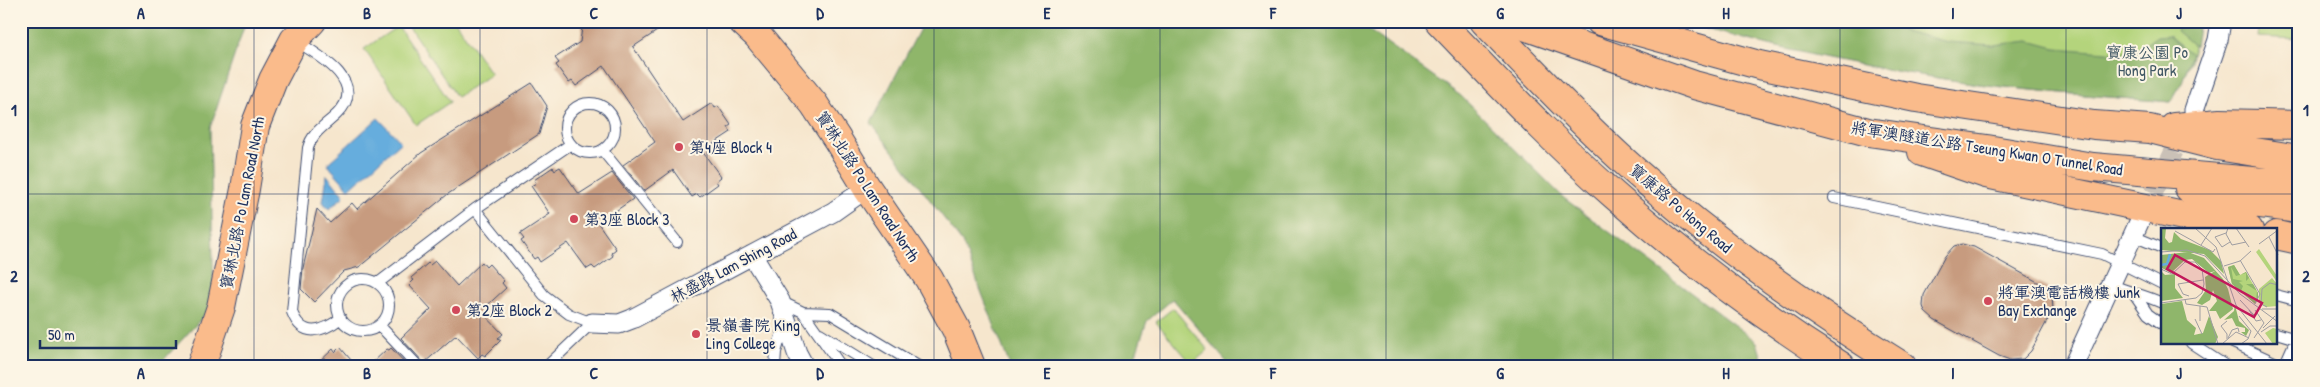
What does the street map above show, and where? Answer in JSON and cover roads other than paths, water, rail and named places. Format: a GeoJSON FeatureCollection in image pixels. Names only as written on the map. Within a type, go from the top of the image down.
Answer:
{"type":"FeatureCollection","features":[{"type":"Feature","properties":{"kind":"main road","name":"寶琳北路 Po Lam Road North"},"geometry":{"type":"LineString","coordinates":[[742,21],[757,35],[814,104],[867,188],[929,279],[956,329],[971,366]]}},
{"type":"Feature","properties":{"kind":"main road","name":"寶康路 Po Hong Road"},"geometry":{"type":"LineString","coordinates":[[1439,21],[1549,134],[1613,195],[1725,287],[1841,366]]}},
{"type":"Feature","properties":{"kind":"main road","name":"寶康路 Po Hong Road"},"geometry":{"type":"LineString","coordinates":[[1484,21],[1592,131],[1682,211],[1791,294],[1902,366]]}},
{"type":"Feature","properties":{"kind":"main road","name":"將軍澳隧道公路 Tseung Kwan O Tunnel Road"},"geometry":{"type":"LineString","coordinates":[[1510,21],[1694,85],[1868,132],[1987,148],[2093,167],[2299,185]]}},
{"type":"Feature","properties":{"kind":"main road"},"geometry":{"type":"LineString","coordinates":[[1607,24],[1759,65],[1916,98],[2094,125],[2150,129],[2220,123],[2299,125]]}},
{"type":"Feature","properties":{"kind":"main road","name":"寶琳北路 Po Lam Road North"},"geometry":{"type":"LineString","coordinates":[[201,366],[221,307],[245,189],[254,126],[272,80],[303,31]]}},
{"type":"Feature","properties":{"kind":"main road"},"geometry":{"type":"LineString","coordinates":[[2150,129],[2217,146],[2299,159]]}},
{"type":"Feature","properties":{"kind":"main road"},"geometry":{"type":"LineString","coordinates":[[1868,132],[1986,174],[2240,228]]}},
{"type":"Feature","properties":{"kind":"main road"},"geometry":{"type":"LineString","coordinates":[[2093,167],[2245,202],[2299,209]]}},
{"type":"Feature","properties":{"kind":"main road"},"geometry":{"type":"LineString","coordinates":[[2278,235],[2299,240]]}},
{"type":"Feature","properties":{"kind":"street"},"geometry":{"type":"LineString","coordinates":[[2194,110],[2216,48],[2221,21]]}},
{"type":"Feature","properties":{"kind":"street","name":"林盛路 Lam Shing Road"},"geometry":{"type":"LineString","coordinates":[[592,323],[619,324],[632,319],[833,212],[867,188]]}},
{"type":"Feature","properties":{"kind":"street"},"geometry":{"type":"LineString","coordinates":[[2073,366],[2141,218]]}},
{"type":"Feature","properties":{"kind":"street"},"geometry":{"type":"LineString","coordinates":[[752,255],[780,301],[797,352],[804,366]]}},
{"type":"Feature","properties":{"kind":"lane"},"geometry":{"type":"LineString","coordinates":[[303,31],[311,50],[343,77],[348,93],[344,106],[313,136],[308,148],[292,312],[301,326],[316,331],[331,326],[342,318]]}},
{"type":"Feature","properties":{"kind":"lane"},"geometry":{"type":"LineString","coordinates":[[597,104],[610,113],[614,128],[613,137],[602,150],[585,152],[577,150],[570,144],[565,129],[569,114],[581,105],[597,104]]}},
{"type":"Feature","properties":{"kind":"lane"},"geometry":{"type":"LineString","coordinates":[[378,283],[475,209],[570,144]]}},
{"type":"Feature","properties":{"kind":"lane"},"geometry":{"type":"LineString","coordinates":[[602,150],[677,242]]}},
{"type":"Feature","properties":{"kind":"lane"},"geometry":{"type":"LineString","coordinates":[[1834,198],[2102,254],[2161,283]]}},
{"type":"Feature","properties":{"kind":"lane"},"geometry":{"type":"LineString","coordinates":[[475,209],[544,295],[569,314],[592,323],[547,366]]}},
{"type":"Feature","properties":{"kind":"lane"},"geometry":{"type":"LineString","coordinates":[[2133,236],[2161,248]]}},
{"type":"Feature","properties":{"kind":"lane"},"geometry":{"type":"LineString","coordinates":[[361,279],[378,283],[388,296],[389,304],[385,319],[379,325],[363,330],[355,329],[342,318],[338,301],[346,286],[361,279]]}},
{"type":"Feature","properties":{"kind":"lane"},"geometry":{"type":"LineString","coordinates":[[2110,284],[2136,295],[2145,295],[2161,303]]}},
{"type":"Feature","properties":{"kind":"lane"},"geometry":{"type":"LineString","coordinates":[[2136,295],[2148,314],[2161,323]]}},
{"type":"Feature","properties":{"kind":"lane"},"geometry":{"type":"LineString","coordinates":[[2278,296],[2299,301]]}},
{"type":"Feature","properties":{"kind":"lane"},"geometry":{"type":"LineString","coordinates":[[780,301],[803,312],[841,366]]}},
{"type":"Feature","properties":{"kind":"lane"},"geometry":{"type":"LineString","coordinates":[[803,312],[818,311],[830,313],[918,366]]}},
{"type":"Feature","properties":{"kind":"lane"},"geometry":{"type":"LineString","coordinates":[[775,366],[776,352],[786,321]]}},
{"type":"Feature","properties":{"kind":"lane"},"geometry":{"type":"LineString","coordinates":[[379,325],[418,366]]}},
{"type":"Feature","properties":{"kind":"lane"},"geometry":{"type":"LineString","coordinates":[[817,331],[873,366]]}},
{"type":"Feature","properties":{"kind":"lane"},"geometry":{"type":"LineString","coordinates":[[2235,344],[2283,366],[2296,338],[2278,334]]}},
{"type":"Feature","properties":{"kind":"lane"},"geometry":{"type":"LineString","coordinates":[[2193,344],[2226,366]]}},
{"type":"Feature","properties":{"kind":"water"},"geometry":{"type":"Polygon","coordinates":[[[378,118],[401,142],[349,189],[327,164],[378,118]]]}},
{"type":"Feature","properties":{"kind":"water"},"geometry":{"type":"Polygon","coordinates":[[[327,175],[344,196],[329,209],[323,202],[327,175]]]}},
{"type":"Feature","properties":{"kind":"tunnel"},"geometry":{"type":"LineString","coordinates":[[2141,218],[2186,127]]}},
{"type":"Feature","properties":{"kind":"place","name":"第4座 Block 4"},"geometry":{"type":"Point","coordinates":[679,147]}},
{"type":"Feature","properties":{"kind":"place","name":"第3座 Block 3"},"geometry":{"type":"Point","coordinates":[574,219]}},
{"type":"Feature","properties":{"kind":"place","name":"將軍澳電話機樓 Junk Bay Exchange"},"geometry":{"type":"Point","coordinates":[1988,301]}},
{"type":"Feature","properties":{"kind":"place","name":"第2座 Block 2"},"geometry":{"type":"Point","coordinates":[456,310]}},
{"type":"Feature","properties":{"kind":"place","name":"景嶺書院 King Ling College"},"geometry":{"type":"Point","coordinates":[696,334]}},
{"type":"Feature","properties":{"kind":"park label","name":"寶康公園 Po Hong Park"},"geometry":{"type":"Point","coordinates":[2147,61]}}]}
